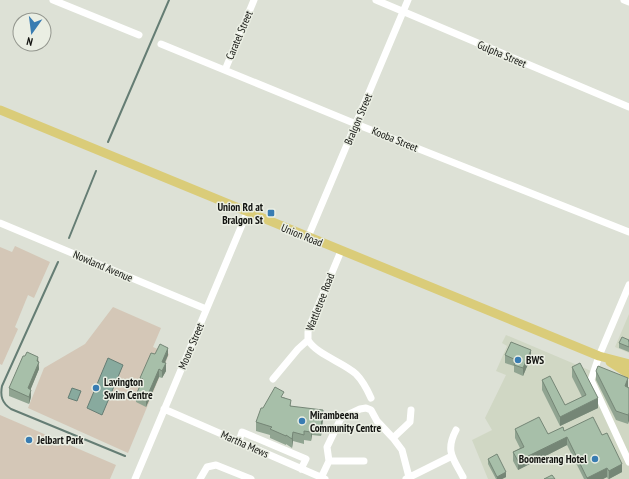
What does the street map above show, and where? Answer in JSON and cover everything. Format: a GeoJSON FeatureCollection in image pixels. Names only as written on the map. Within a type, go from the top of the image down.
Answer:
{"type":"FeatureCollection","features":[{"type":"Feature","properties":{"kind":"main road","name":"Union Road"},"geometry":{"type":"LineString","coordinates":[[0,110],[602,358],[629,374]]}},
{"type":"Feature","properties":{"kind":"main road","name":"Union Road"},"geometry":{"type":"LineString","coordinates":[[602,358],[629,364]]}},
{"type":"Feature","properties":{"kind":"street"},"geometry":{"type":"LineString","coordinates":[[53,0],[139,35]]}},
{"type":"Feature","properties":{"kind":"street","name":"Caratel Street"},"geometry":{"type":"LineString","coordinates":[[225,70],[254,0]]}},
{"type":"Feature","properties":{"kind":"street","name":"Gulpha Street"},"geometry":{"type":"LineString","coordinates":[[376,0],[629,107]]}},
{"type":"Feature","properties":{"kind":"street","name":"Bralgon Street"},"geometry":{"type":"LineString","coordinates":[[308,237],[408,0]]}},
{"type":"Feature","properties":{"kind":"street"},"geometry":{"type":"LineString","coordinates":[[624,0],[629,2]]}},
{"type":"Feature","properties":{"kind":"street","name":"Kooba Street"},"geometry":{"type":"LineString","coordinates":[[161,44],[356,124],[629,232]]}},
{"type":"Feature","properties":{"kind":"street","name":"Moore Street"},"geometry":{"type":"LineString","coordinates":[[135,479],[247,213]]}},
{"type":"Feature","properties":{"kind":"street","name":"Nowland Avenue"},"geometry":{"type":"LineString","coordinates":[[0,223],[206,309]]}},
{"type":"Feature","properties":{"kind":"street","name":"Wattletree Road"},"geometry":{"type":"LineString","coordinates":[[341,251],[310,325],[308,340],[317,349],[355,373],[361,380],[371,398]]}},
{"type":"Feature","properties":{"kind":"street"},"geometry":{"type":"LineString","coordinates":[[629,285],[602,358],[591,380],[629,462]]}},
{"type":"Feature","properties":{"kind":"street"},"geometry":{"type":"LineString","coordinates":[[273,379],[298,349],[308,340]]}},
{"type":"Feature","properties":{"kind":"street"},"geometry":{"type":"LineString","coordinates":[[323,478],[329,461],[327,447],[338,423],[341,418],[360,409],[366,408],[371,410],[377,421],[402,450],[407,478],[452,456]]}},
{"type":"Feature","properties":{"kind":"street","name":"Martha Mews"},"geometry":{"type":"LineString","coordinates":[[164,410],[323,478]]}},
{"type":"Feature","properties":{"kind":"street"},"geometry":{"type":"LineString","coordinates":[[393,438],[408,426],[410,422],[411,410]]}},
{"type":"Feature","properties":{"kind":"street"},"geometry":{"type":"LineString","coordinates":[[456,430],[451,439],[450,449],[463,477]]}},
{"type":"Feature","properties":{"kind":"street"},"geometry":{"type":"LineString","coordinates":[[239,441],[242,432],[306,459],[301,469]]}},
{"type":"Feature","properties":{"kind":"street"},"geometry":{"type":"LineString","coordinates":[[329,461],[364,461]]}},
{"type":"Feature","properties":{"kind":"street"},"geometry":{"type":"LineString","coordinates":[[200,479],[207,467],[216,465],[251,479]]}},
{"type":"Feature","properties":{"kind":"shaded area"},"geometry":{"type":"Polygon","coordinates":[[[15,246],[50,262],[34,298],[28,295],[15,327],[18,329],[2,365],[0,364],[0,247],[12,252],[15,246]]]}},
{"type":"Feature","properties":{"kind":"shaded area","name":"Lavington Swim Centre"},"geometry":{"type":"Polygon","coordinates":[[[113,307],[161,328],[153,347],[169,354],[128,453],[28,408],[44,368],[85,344],[113,307]]]}},
{"type":"Feature","properties":{"kind":"shaded area"},"geometry":{"type":"Polygon","coordinates":[[[629,314],[629,353],[615,347],[629,314]]]}},
{"type":"Feature","properties":{"kind":"shaded area"},"geometry":{"type":"Polygon","coordinates":[[[506,335],[629,387],[629,479],[488,479],[472,440],[492,430],[485,418],[506,375],[496,371],[507,346],[502,343],[506,335]]]}},
{"type":"Feature","properties":{"kind":"shaded area","name":"Jelbart Park"},"geometry":{"type":"Polygon","coordinates":[[[0,415],[116,465],[110,479],[0,479],[0,415]]]}},
{"type":"Feature","properties":{"kind":"water"},"geometry":{"type":"Polygon","coordinates":[[[108,358],[123,365],[102,415],[87,408],[108,358]]]}},
{"type":"Feature","properties":{"kind":"water"},"geometry":{"type":"Polygon","coordinates":[[[72,388],[81,391],[77,401],[68,398],[72,388]]]}},
{"type":"Feature","properties":{"kind":"building"},"geometry":{"type":"Polygon","coordinates":[[[622,337],[629,340],[629,347],[619,343],[622,337]]]}},
{"type":"Feature","properties":{"kind":"building"},"geometry":{"type":"Polygon","coordinates":[[[511,342],[531,350],[523,368],[514,365],[516,360],[505,355],[511,342]]]}},
{"type":"Feature","properties":{"kind":"building"},"geometry":{"type":"Polygon","coordinates":[[[160,344],[168,348],[162,362],[166,363],[162,371],[159,369],[146,399],[136,395],[143,379],[140,378],[151,353],[155,354],[160,344]]]}},
{"type":"Feature","properties":{"kind":"building"},"geometry":{"type":"Polygon","coordinates":[[[27,352],[38,357],[37,361],[39,362],[28,388],[31,390],[29,397],[9,388],[23,356],[25,356],[27,352]]]}},
{"type":"Feature","properties":{"kind":"building"},"geometry":{"type":"Polygon","coordinates":[[[580,363],[598,398],[560,417],[542,380],[550,376],[565,405],[586,395],[572,367],[580,363]]]}},
{"type":"Feature","properties":{"kind":"building"},"geometry":{"type":"Polygon","coordinates":[[[598,366],[628,378],[625,386],[629,388],[628,415],[616,411],[596,371],[598,366]]]}},
{"type":"Feature","properties":{"kind":"building","name":"Mirambeena Community Centre"},"geometry":{"type":"Polygon","coordinates":[[[275,387],[284,392],[281,397],[291,400],[290,406],[323,410],[321,427],[312,426],[311,432],[304,431],[304,435],[293,432],[292,439],[270,429],[272,427],[256,422],[261,408],[263,408],[275,387]]]}},
{"type":"Feature","properties":{"kind":"building"},"geometry":{"type":"Polygon","coordinates":[[[539,417],[548,434],[563,427],[564,431],[593,417],[602,435],[607,433],[622,464],[609,471],[607,468],[587,478],[567,437],[518,461],[513,452],[524,447],[515,429],[539,417]]]}},
{"type":"Feature","properties":{"kind":"building"},"geometry":{"type":"Polygon","coordinates":[[[497,454],[506,472],[497,477],[488,459],[497,454]]]}},
{"type":"Feature","properties":{"kind":"building"},"geometry":{"type":"Polygon","coordinates":[[[552,475],[555,479],[544,479],[552,475]]]}},
{"type":"Feature","properties":{"kind":"waterway"},"geometry":{"type":"LineString","coordinates":[[108,142],[169,0]]}},
{"type":"Feature","properties":{"kind":"waterway"},"geometry":{"type":"LineString","coordinates":[[69,238],[96,171]]}},
{"type":"Feature","properties":{"kind":"waterway"},"geometry":{"type":"LineString","coordinates":[[58,262],[2,386],[2,399],[11,409],[125,456]]}},
{"type":"Feature","properties":{"kind":"place","name":"Union Rd at Bralgon St"},"geometry":{"type":"Point","coordinates":[271,213]}},
{"type":"Feature","properties":{"kind":"place","name":"BWS"},"geometry":{"type":"Point","coordinates":[518,360]}},
{"type":"Feature","properties":{"kind":"place","name":"Lavington Swim Centre"},"geometry":{"type":"Point","coordinates":[96,388]}},
{"type":"Feature","properties":{"kind":"place","name":"Mirambeena Community Centre"},"geometry":{"type":"Point","coordinates":[302,421]}},
{"type":"Feature","properties":{"kind":"place","name":"Jelbart Park"},"geometry":{"type":"Point","coordinates":[29,440]}},
{"type":"Feature","properties":{"kind":"place","name":"Boomerang Hotel"},"geometry":{"type":"Point","coordinates":[595,459]}}]}
